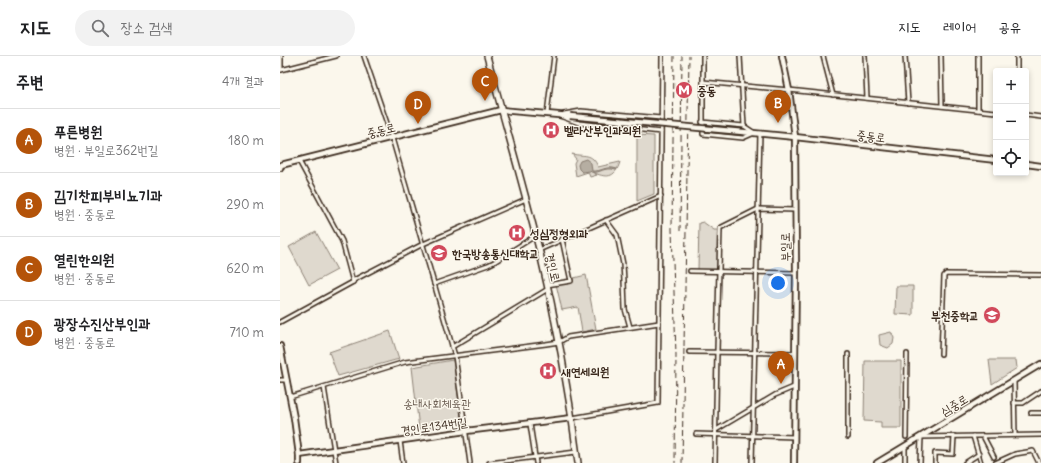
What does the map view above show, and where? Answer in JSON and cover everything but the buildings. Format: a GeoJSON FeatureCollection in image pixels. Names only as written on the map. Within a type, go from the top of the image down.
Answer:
{"type":"FeatureCollection","features":[{"type":"Feature","properties":{"kind":"main road","name":"경인로"},"geometry":{"type":"LineString","coordinates":[[487,56],[539,250],[559,342],[578,463]]}},
{"type":"Feature","properties":{"kind":"street"},"geometry":{"type":"LineString","coordinates":[[281,56],[280,71],[336,56]]}},
{"type":"Feature","properties":{"kind":"street"},"geometry":{"type":"LineString","coordinates":[[364,56],[392,138],[455,356],[470,463]]}},
{"type":"Feature","properties":{"kind":"street"},"geometry":{"type":"LineString","coordinates":[[547,114],[554,56]]}},
{"type":"Feature","properties":{"kind":"street"},"geometry":{"type":"LineString","coordinates":[[572,418],[658,403],[662,56]]}},
{"type":"Feature","properties":{"kind":"street"},"geometry":{"type":"LineString","coordinates":[[702,122],[744,126],[753,133],[743,138],[702,134],[702,122],[703,82],[703,56]]}},
{"type":"Feature","properties":{"kind":"street"},"geometry":{"type":"LineString","coordinates":[[740,56],[744,126]]}},
{"type":"Feature","properties":{"kind":"street","name":"부일로"},"geometry":{"type":"LineString","coordinates":[[782,56],[789,90],[795,137],[796,273],[794,463]]}},
{"type":"Feature","properties":{"kind":"street"},"geometry":{"type":"LineString","coordinates":[[823,56],[833,95]]}},
{"type":"Feature","properties":{"kind":"street"},"geometry":{"type":"LineString","coordinates":[[865,56],[867,98]]}},
{"type":"Feature","properties":{"kind":"street"},"geometry":{"type":"LineString","coordinates":[[905,56],[908,103]]}},
{"type":"Feature","properties":{"kind":"street"},"geometry":{"type":"LineString","coordinates":[[941,56],[942,106]]}},
{"type":"Feature","properties":{"kind":"street"},"geometry":{"type":"LineString","coordinates":[[978,56],[978,110]]}},
{"type":"Feature","properties":{"kind":"street"},"geometry":{"type":"LineString","coordinates":[[1017,56],[1017,68]]}},
{"type":"Feature","properties":{"kind":"street"},"geometry":{"type":"LineString","coordinates":[[703,82],[993,112]]}},
{"type":"Feature","properties":{"kind":"street","name":"중동로"},"geometry":{"type":"LineString","coordinates":[[280,165],[501,110],[760,133],[993,160]]}},
{"type":"Feature","properties":{"kind":"street","name":"중동로"},"geometry":{"type":"LineString","coordinates":[[556,115],[581,111],[662,118]]}},
{"type":"Feature","properties":{"kind":"street","name":"중동로"},"geometry":{"type":"LineString","coordinates":[[556,115],[580,123],[661,132]]}},
{"type":"Feature","properties":{"kind":"street"},"geometry":{"type":"LineString","coordinates":[[1029,115],[1041,117]]}},
{"type":"Feature","properties":{"kind":"street"},"geometry":{"type":"LineString","coordinates":[[752,463],[760,133]]}},
{"type":"Feature","properties":{"kind":"street"},"geometry":{"type":"LineString","coordinates":[[299,161],[342,242],[353,282]]}},
{"type":"Feature","properties":{"kind":"street"},"geometry":{"type":"LineString","coordinates":[[1029,164],[1041,166]]}},
{"type":"Feature","properties":{"kind":"street"},"geometry":{"type":"LineString","coordinates":[[539,250],[660,196]]}},
{"type":"Feature","properties":{"kind":"street"},"geometry":{"type":"LineString","coordinates":[[280,322],[353,282],[354,280],[423,244],[526,199]]}},
{"type":"Feature","properties":{"kind":"street"},"geometry":{"type":"LineString","coordinates":[[715,463],[720,229],[758,209],[795,210]]}},
{"type":"Feature","properties":{"kind":"street"},"geometry":{"type":"LineString","coordinates":[[606,220],[617,235],[624,281],[625,309],[630,327]]}},
{"type":"Feature","properties":{"kind":"street"},"geometry":{"type":"LineString","coordinates":[[434,284],[488,265],[535,236]]}},
{"type":"Feature","properties":{"kind":"street"},"geometry":{"type":"LineString","coordinates":[[452,347],[547,287],[571,281],[562,239]]}},
{"type":"Feature","properties":{"kind":"street"},"geometry":{"type":"LineString","coordinates":[[690,271],[796,273]]}},
{"type":"Feature","properties":{"kind":"street"},"geometry":{"type":"LineString","coordinates":[[941,354],[944,276],[946,274],[1041,275]]}},
{"type":"Feature","properties":{"kind":"street"},"geometry":{"type":"LineString","coordinates":[[290,397],[405,362],[546,344],[559,342],[568,337],[659,323]]}},
{"type":"Feature","properties":{"kind":"street"},"geometry":{"type":"LineString","coordinates":[[280,346],[290,397],[299,463]]}},
{"type":"Feature","properties":{"kind":"street"},"geometry":{"type":"LineString","coordinates":[[689,352],[754,352],[795,354]]}},
{"type":"Feature","properties":{"kind":"street"},"geometry":{"type":"LineString","coordinates":[[848,354],[848,437]]}},
{"type":"Feature","properties":{"kind":"street"},"geometry":{"type":"LineString","coordinates":[[906,437],[907,354]]}},
{"type":"Feature","properties":{"kind":"street","name":"심중로"},"geometry":{"type":"LineString","coordinates":[[877,463],[1041,364]]}},
{"type":"Feature","properties":{"kind":"street"},"geometry":{"type":"LineString","coordinates":[[280,380],[287,380]]}},
{"type":"Feature","properties":{"kind":"street"},"geometry":{"type":"LineString","coordinates":[[1014,381],[1015,435]]}},
{"type":"Feature","properties":{"kind":"street"},"geometry":{"type":"LineString","coordinates":[[324,387],[336,463]]}},
{"type":"Feature","properties":{"kind":"street"},"geometry":{"type":"LineString","coordinates":[[716,430],[775,395],[794,387]]}},
{"type":"Feature","properties":{"kind":"street"},"geometry":{"type":"LineString","coordinates":[[1014,403],[1023,403],[1041,390]]}},
{"type":"Feature","properties":{"kind":"street"},"geometry":{"type":"LineString","coordinates":[[1031,413],[1041,413]]}},
{"type":"Feature","properties":{"kind":"street","name":"경인로134번길"},"geometry":{"type":"LineString","coordinates":[[299,455],[572,418]]}},
{"type":"Feature","properties":{"kind":"street"},"geometry":{"type":"LineString","coordinates":[[530,424],[536,463]]}},
{"type":"Feature","properties":{"kind":"street"},"geometry":{"type":"LineString","coordinates":[[696,434],[794,437]]}},
{"type":"Feature","properties":{"kind":"street"},"geometry":{"type":"LineString","coordinates":[[920,463],[921,437],[1041,434]]}},
{"type":"Feature","properties":{"kind":"street"},"geometry":{"type":"LineString","coordinates":[[934,463],[935,453],[953,454],[954,436]]}},
{"type":"Feature","properties":{"kind":"street"},"geometry":{"type":"LineString","coordinates":[[973,436],[981,463]]}},
{"type":"Feature","properties":{"kind":"street"},"geometry":{"type":"LineString","coordinates":[[983,436],[994,457]]}},
{"type":"Feature","properties":{"kind":"street"},"geometry":{"type":"LineString","coordinates":[[400,441],[403,463]]}},
{"type":"Feature","properties":{"kind":"street"},"geometry":{"type":"LineString","coordinates":[[905,446],[905,463]]}},
{"type":"Feature","properties":{"kind":"street"},"geometry":{"type":"LineString","coordinates":[[995,463],[1015,454],[1034,451],[1039,463]]}},
{"type":"Feature","properties":{"kind":"street"},"geometry":{"type":"LineString","coordinates":[[488,463],[576,452]]}},
{"type":"Feature","properties":{"kind":"street"},"geometry":{"type":"LineString","coordinates":[[965,463],[979,454]]}},
{"type":"Feature","properties":{"kind":"green space"},"geometry":{"type":"Polygon","coordinates":[[[637,135],[654,136],[654,194],[637,201],[637,135]]]}},
{"type":"Feature","properties":{"kind":"green space"},"geometry":{"type":"Polygon","coordinates":[[[572,154],[590,157],[596,162],[598,167],[620,162],[615,172],[609,176],[592,172],[597,175],[590,177],[588,172],[576,176],[574,163],[576,159],[572,154]]]}},
{"type":"Feature","properties":{"kind":"green space"},"geometry":{"type":"Polygon","coordinates":[[[703,222],[714,230],[719,230],[718,271],[698,270],[699,223],[703,222]]]}},
{"type":"Feature","properties":{"kind":"green space"},"geometry":{"type":"Polygon","coordinates":[[[316,232],[337,270],[309,285],[289,247],[316,232]]]}},
{"type":"Feature","properties":{"kind":"green space"},"geometry":{"type":"Polygon","coordinates":[[[586,275],[596,329],[582,332],[578,307],[562,310],[556,284],[586,275]]]}},
{"type":"Feature","properties":{"kind":"green space"},"geometry":{"type":"Polygon","coordinates":[[[896,286],[913,286],[913,315],[895,314],[896,286]]]}},
{"type":"Feature","properties":{"kind":"green space"},"geometry":{"type":"Polygon","coordinates":[[[390,331],[399,359],[338,376],[329,352],[390,331]]]}},
{"type":"Feature","properties":{"kind":"green space"},"geometry":{"type":"Polygon","coordinates":[[[891,332],[894,338],[893,344],[888,348],[880,345],[879,335],[891,332]]]}},
{"type":"Feature","properties":{"kind":"green space","name":"송내사회체육관"},"geometry":{"type":"Polygon","coordinates":[[[453,360],[462,423],[419,429],[412,367],[453,360]]]}},
{"type":"Feature","properties":{"kind":"green space"},"geometry":{"type":"Polygon","coordinates":[[[989,360],[1016,360],[1017,368],[992,384],[989,360]]]}},
{"type":"Feature","properties":{"kind":"green space"},"geometry":{"type":"Polygon","coordinates":[[[865,361],[901,361],[901,428],[881,428],[881,422],[864,421],[865,361]]]}},
{"type":"Feature","properties":{"kind":"shaded area"},"geometry":{"type":"Polygon","coordinates":[[[586,159],[591,163],[592,171],[598,171],[606,168],[617,169],[605,169],[597,172],[582,172],[578,165],[580,161],[586,159]]]}},
{"type":"Feature","properties":{"kind":"railway"},"geometry":{"type":"LineString","coordinates":[[674,56],[672,229],[676,355],[675,463]]}},
{"type":"Feature","properties":{"kind":"railway"},"geometry":{"type":"LineString","coordinates":[[680,231],[682,56]]}},
{"type":"Feature","properties":{"kind":"railway"},"geometry":{"type":"LineString","coordinates":[[682,463],[689,56]]}},
{"type":"Feature","properties":{"kind":"place","name":"중동"},"geometry":{"type":"Point","coordinates":[684,90]}},
{"type":"Feature","properties":{"kind":"place","name":"열린한의원"},"geometry":{"type":"Point","coordinates":[485,101]}},
{"type":"Feature","properties":{"kind":"place","name":"김기찬피부비뇨기과"},"geometry":{"type":"Point","coordinates":[778,123]}},
{"type":"Feature","properties":{"kind":"place","name":"광장수진산부인과"},"geometry":{"type":"Point","coordinates":[418,124]}},
{"type":"Feature","properties":{"kind":"place","name":"벨라산부인과의원"},"geometry":{"type":"Point","coordinates":[551,130]}},
{"type":"Feature","properties":{"kind":"place","name":"성심정형외과"},"geometry":{"type":"Point","coordinates":[517,233]}},
{"type":"Feature","properties":{"kind":"place","name":"한국방송통신대학교"},"geometry":{"type":"Point","coordinates":[439,253]}},
{"type":"Feature","properties":{"kind":"place","name":"부천중학교"},"geometry":{"type":"Point","coordinates":[992,315]}},
{"type":"Feature","properties":{"kind":"place","name":"새연세의원"},"geometry":{"type":"Point","coordinates":[548,371]}},
{"type":"Feature","properties":{"kind":"place","name":"푸른병원"},"geometry":{"type":"Point","coordinates":[781,384]}}]}
